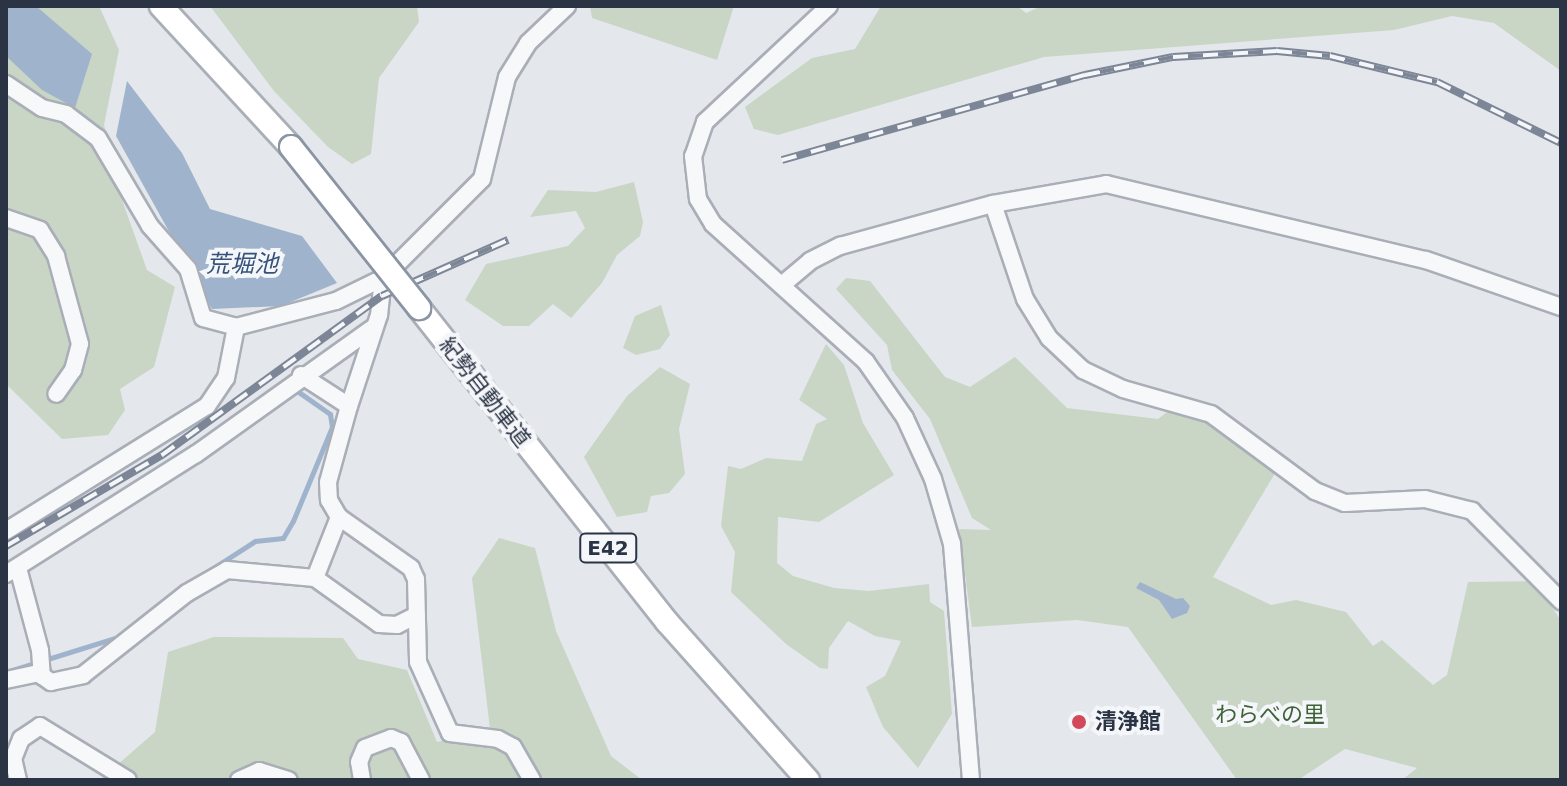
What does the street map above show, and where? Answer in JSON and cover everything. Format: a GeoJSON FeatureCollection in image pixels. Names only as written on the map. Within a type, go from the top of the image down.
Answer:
{"type":"FeatureCollection","features":[{"type":"Feature","properties":{"kind":"highway","name":"紀勢自動車道"},"geometry":{"type":"LineString","coordinates":[[161,6],[291,147],[667,622],[808,780]]}},
{"type":"Feature","properties":{"kind":"street"},"geometry":{"type":"LineString","coordinates":[[6,84],[42,108],[66,114],[98,138],[150,226],[188,269],[203,318],[236,327],[336,301],[383,278],[482,179],[490,162],[507,77],[528,43],[567,6]]}},
{"type":"Feature","properties":{"kind":"street"},"geometry":{"type":"LineString","coordinates":[[829,6],[705,122],[693,156],[698,199],[713,224],[866,362],[905,418],[933,479],[955,567],[971,780]]}},
{"type":"Feature","properties":{"kind":"street"},"geometry":{"type":"LineString","coordinates":[[783,284],[810,261],[840,246],[993,204],[1106,184],[1426,260],[1561,307]]}},
{"type":"Feature","properties":{"kind":"street"},"geometry":{"type":"LineString","coordinates":[[993,204],[1025,299],[1049,338],[1083,370],[1123,389],[1211,414],[1315,491],[1345,503],[1425,499],[1472,511],[1561,601]]}},
{"type":"Feature","properties":{"kind":"street"},"geometry":{"type":"LineString","coordinates":[[6,218],[40,230],[56,256],[80,344],[73,370],[56,394]]}},
{"type":"Feature","properties":{"kind":"street"},"geometry":{"type":"LineString","coordinates":[[383,278],[379,315],[371,329],[328,482],[329,500],[339,517],[411,568],[417,615],[418,662],[450,733],[498,739],[513,747],[532,780]]}},
{"type":"Feature","properties":{"kind":"street"},"geometry":{"type":"LineString","coordinates":[[6,531],[207,406],[226,378],[236,327]]}},
{"type":"Feature","properties":{"kind":"street"},"geometry":{"type":"LineString","coordinates":[[42,676],[40,650],[12,571],[196,454],[301,375],[371,329]]}},
{"type":"Feature","properties":{"kind":"street"},"geometry":{"type":"LineString","coordinates":[[301,375],[349,406]]}},
{"type":"Feature","properties":{"kind":"street"},"geometry":{"type":"LineString","coordinates":[[315,578],[339,517]]}},
{"type":"Feature","properties":{"kind":"street"},"geometry":{"type":"LineString","coordinates":[[6,680],[42,676],[51,682],[83,675],[187,593],[227,570],[315,578],[379,624],[397,625],[417,615]]}},
{"type":"Feature","properties":{"kind":"street"},"geometry":{"type":"LineString","coordinates":[[18,780],[13,759],[21,739],[40,726],[128,780]]}},
{"type":"Feature","properties":{"kind":"street"},"geometry":{"type":"LineString","coordinates":[[362,780],[359,762],[365,748],[391,738],[401,742],[421,780]]}},
{"type":"Feature","properties":{"kind":"street"},"geometry":{"type":"LineString","coordinates":[[239,780],[259,771],[289,780]]}},
{"type":"Feature","properties":{"kind":"green space"},"geometry":{"type":"Polygon","coordinates":[[[6,6],[99,6],[119,50],[104,125],[121,197],[147,270],[175,287],[154,367],[120,389],[125,410],[108,435],[62,439],[6,384],[6,6]]]}},
{"type":"Feature","properties":{"kind":"green space"},"geometry":{"type":"Polygon","coordinates":[[[210,6],[417,6],[419,22],[379,78],[371,154],[352,164],[328,147],[274,91],[210,6]]]}},
{"type":"Feature","properties":{"kind":"green space"},"geometry":{"type":"Polygon","coordinates":[[[590,6],[734,6],[717,60],[592,18],[590,6]]]}},
{"type":"Feature","properties":{"kind":"green space"},"geometry":{"type":"Polygon","coordinates":[[[881,6],[1017,6],[1026,13],[1042,6],[1561,6],[1561,71],[1494,23],[1452,16],[1394,30],[1044,57],[778,135],[754,129],[745,107],[812,58],[855,49],[881,6]]]}},
{"type":"Feature","properties":{"kind":"green space"},"geometry":{"type":"Polygon","coordinates":[[[634,182],[643,222],[640,236],[617,255],[602,283],[571,318],[553,304],[529,326],[503,326],[465,300],[486,264],[568,246],[585,228],[576,211],[530,217],[548,190],[596,192],[634,182]]]}},
{"type":"Feature","properties":{"kind":"green space","name":"わらべの里"},"geometry":{"type":"Polygon","coordinates":[[[846,278],[870,281],[945,377],[970,387],[1015,357],[1067,408],[1158,419],[1171,409],[1206,422],[1277,470],[1213,577],[1271,605],[1296,600],[1346,612],[1373,646],[1382,640],[1433,685],[1447,675],[1468,582],[1535,581],[1561,621],[1561,780],[1402,780],[1417,768],[1345,749],[1298,780],[1237,780],[1128,627],[1077,620],[972,627],[959,529],[991,530],[972,518],[930,419],[892,370],[887,345],[836,289],[846,278]]]}},
{"type":"Feature","properties":{"kind":"green space"},"geometry":{"type":"Polygon","coordinates":[[[661,305],[670,335],[660,349],[636,355],[623,348],[635,316],[661,305]]]}},
{"type":"Feature","properties":{"kind":"green space"},"geometry":{"type":"Polygon","coordinates":[[[826,344],[844,365],[863,423],[894,475],[819,522],[778,517],[777,563],[793,576],[834,588],[869,591],[929,584],[930,602],[944,611],[952,714],[918,768],[883,727],[866,687],[885,676],[901,641],[875,636],[848,621],[829,648],[828,669],[820,668],[786,644],[731,592],[735,552],[721,526],[728,466],[741,469],[766,458],[802,461],[816,424],[827,419],[799,400],[826,344]]]}},
{"type":"Feature","properties":{"kind":"green space"},"geometry":{"type":"Polygon","coordinates":[[[660,367],[690,384],[679,429],[685,474],[669,493],[651,496],[647,512],[617,517],[584,457],[627,396],[660,367]]]}},
{"type":"Feature","properties":{"kind":"green space"},"geometry":{"type":"Polygon","coordinates":[[[499,538],[535,548],[556,631],[611,756],[642,780],[100,780],[155,732],[168,652],[214,637],[343,638],[358,659],[407,670],[437,742],[490,729],[472,578],[499,538]]]}},
{"type":"Feature","properties":{"kind":"water"},"geometry":{"type":"Polygon","coordinates":[[[6,6],[36,6],[92,54],[75,108],[42,90],[6,56],[6,6]]]}},
{"type":"Feature","properties":{"kind":"water","name":"荒堀池"},"geometry":{"type":"Polygon","coordinates":[[[127,81],[182,153],[210,209],[302,236],[337,283],[281,306],[212,309],[116,136],[127,81]]]}},
{"type":"Feature","properties":{"kind":"water"},"geometry":{"type":"Polygon","coordinates":[[[1140,582],[1176,599],[1183,598],[1190,606],[1187,613],[1172,619],[1159,600],[1136,588],[1140,582]]]}},
{"type":"Feature","properties":{"kind":"waterway"},"geometry":{"type":"LineString","coordinates":[[193,581],[255,541],[283,538],[293,521],[332,427],[330,414],[298,392]]}},
{"type":"Feature","properties":{"kind":"waterway"},"geometry":{"type":"LineString","coordinates":[[6,672],[118,637]]}},
{"type":"Feature","properties":{"kind":"railway"},"geometry":{"type":"LineString","coordinates":[[782,160],[1085,75],[1173,57],[1277,51],[1330,56],[1437,82],[1561,143]]}},
{"type":"Feature","properties":{"kind":"railway"},"geometry":{"type":"LineString","coordinates":[[6,546],[162,455],[382,296],[508,240]]}},
{"type":"Feature","properties":{"kind":"place","name":"清浄館"},"geometry":{"type":"Point","coordinates":[1079,722]}}]}
